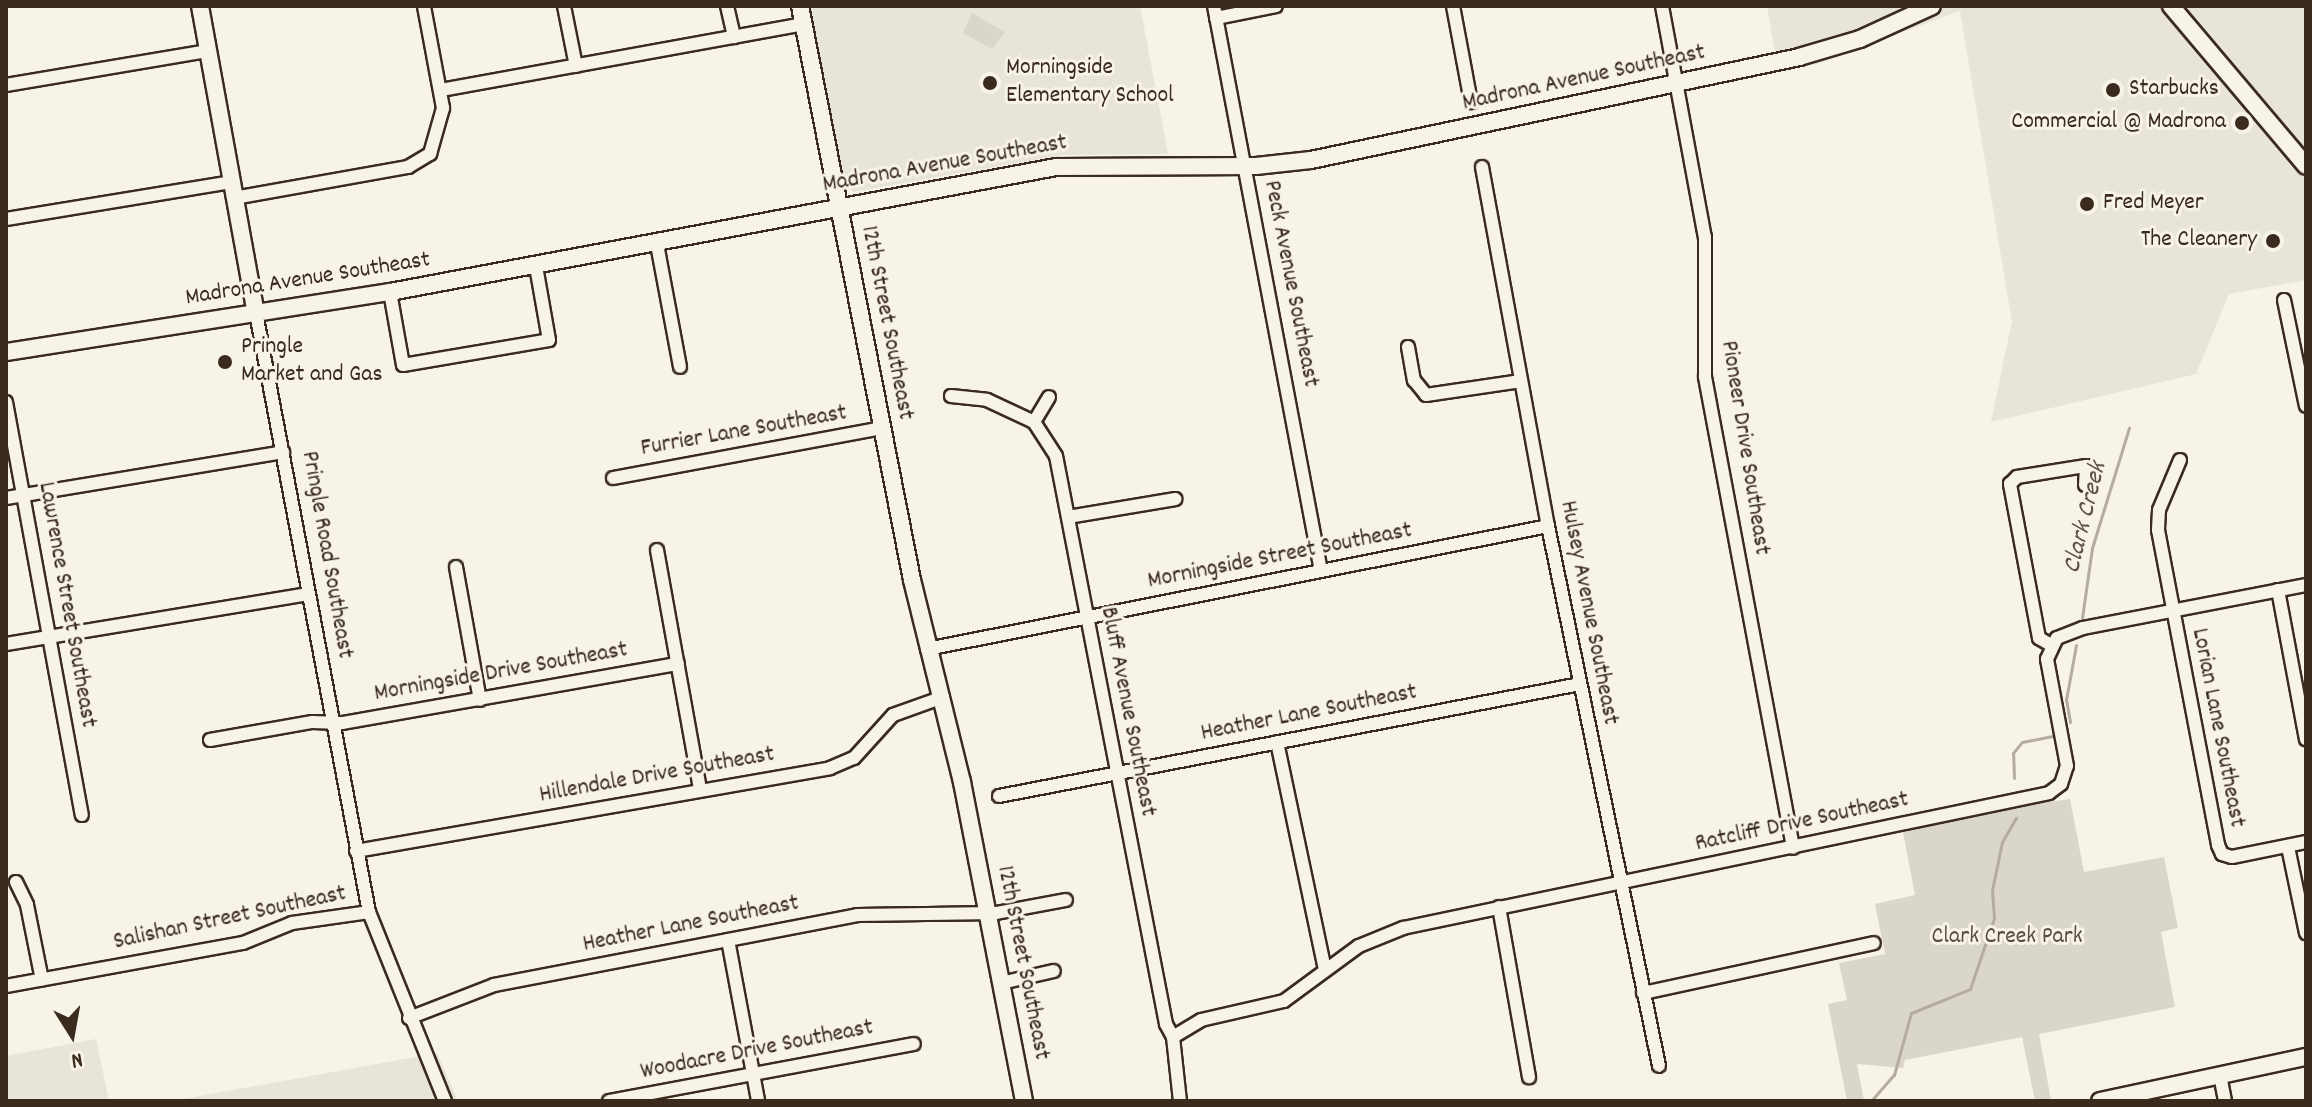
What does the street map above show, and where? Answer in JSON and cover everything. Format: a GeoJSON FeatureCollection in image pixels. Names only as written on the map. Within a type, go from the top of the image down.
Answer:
{"type":"FeatureCollection","features":[{"type":"Feature","properties":{"kind":"main road","name":"Pringle Road Southeast"},"geometry":{"type":"LineString","coordinates":[[200,6],[256,313]]}},
{"type":"Feature","properties":{"kind":"main road","name":"12th Street Southeast"},"geometry":{"type":"LineString","coordinates":[[800,6],[882,428],[983,913],[1014,1101]]}},
{"type":"Feature","properties":{"kind":"main road","name":"Madrona Avenue Southeast"},"geometry":{"type":"LineString","coordinates":[[6,352],[390,292],[1073,165],[1245,166],[1311,160],[1677,86],[1833,48],[1932,6]]}},
{"type":"Feature","properties":{"kind":"main road"},"geometry":{"type":"LineString","coordinates":[[2171,6],[2306,166]]}},
{"type":"Feature","properties":{"kind":"main road","name":"12th Street Southeast"},"geometry":{"type":"LineString","coordinates":[[983,913],[1001,983],[1024,1101]]}},
{"type":"Feature","properties":{"kind":"main road"},"geometry":{"type":"LineString","coordinates":[[2100,1101],[2306,1057]]}},
{"type":"Feature","properties":{"kind":"street"},"geometry":{"type":"LineString","coordinates":[[6,219],[408,167],[430,154],[439,136],[441,90],[424,6]]}},
{"type":"Feature","properties":{"kind":"street"},"geometry":{"type":"LineString","coordinates":[[564,6],[576,66]]}},
{"type":"Feature","properties":{"kind":"street"},"geometry":{"type":"LineString","coordinates":[[727,6],[734,37]]}},
{"type":"Feature","properties":{"kind":"street"},"geometry":{"type":"LineString","coordinates":[[1215,12],[1276,6]]}},
{"type":"Feature","properties":{"kind":"street"},"geometry":{"type":"LineString","coordinates":[[1453,6],[1471,102]]}},
{"type":"Feature","properties":{"kind":"street","name":"Pioneer Drive Southeast"},"geometry":{"type":"LineString","coordinates":[[1662,6],[1705,237],[1705,377],[1793,848]]}},
{"type":"Feature","properties":{"kind":"street","name":"Peck Avenue Southeast"},"geometry":{"type":"LineString","coordinates":[[1215,12],[1321,571]]}},
{"type":"Feature","properties":{"kind":"street"},"geometry":{"type":"LineString","coordinates":[[441,90],[804,24]]}},
{"type":"Feature","properties":{"kind":"street"},"geometry":{"type":"LineString","coordinates":[[6,85],[208,51]]}},
{"type":"Feature","properties":{"kind":"street","name":"Hulsey Avenue Southeast"},"geometry":{"type":"LineString","coordinates":[[1482,167],[1548,526],[1659,1066]]}},
{"type":"Feature","properties":{"kind":"street"},"geometry":{"type":"LineString","coordinates":[[657,244],[680,367]]}},
{"type":"Feature","properties":{"kind":"street"},"geometry":{"type":"LineString","coordinates":[[390,292],[403,365],[549,340],[536,266]]}},
{"type":"Feature","properties":{"kind":"street"},"geometry":{"type":"LineString","coordinates":[[2284,300],[2306,406]]}},
{"type":"Feature","properties":{"kind":"street","name":"Pringle Road Southeast"},"geometry":{"type":"LineString","coordinates":[[256,313],[369,912],[409,1018],[445,1101]]}},
{"type":"Feature","properties":{"kind":"street"},"geometry":{"type":"LineString","coordinates":[[1408,347],[1414,380],[1426,395],[1521,381]]}},
{"type":"Feature","properties":{"kind":"street","name":"Bluff Avenue Southeast"},"geometry":{"type":"LineString","coordinates":[[951,396],[999,403],[1034,422],[1056,456],[1166,1024],[1173,1037],[1180,1101]]}},
{"type":"Feature","properties":{"kind":"street"},"geometry":{"type":"LineString","coordinates":[[1034,422],[1049,397]]}},
{"type":"Feature","properties":{"kind":"street","name":"Lawrence Street Southeast"},"geometry":{"type":"LineString","coordinates":[[6,402],[82,815]]}},
{"type":"Feature","properties":{"kind":"street","name":"Furrier Lane Southeast"},"geometry":{"type":"LineString","coordinates":[[613,478],[882,428]]}},
{"type":"Feature","properties":{"kind":"street"},"geometry":{"type":"LineString","coordinates":[[6,498],[283,452]]}},
{"type":"Feature","properties":{"kind":"street","name":"Lorian Lane Southeast"},"geometry":{"type":"LineString","coordinates":[[2180,460],[2159,510],[2158,530],[2171,611],[2222,854],[2288,847]]}},
{"type":"Feature","properties":{"kind":"street"},"geometry":{"type":"LineString","coordinates":[[2085,485],[2086,466],[2017,477],[2010,484],[2039,638],[2051,645],[2066,632],[2306,585]]}},
{"type":"Feature","properties":{"kind":"street"},"geometry":{"type":"LineString","coordinates":[[1068,517],[1176,499]]}},
{"type":"Feature","properties":{"kind":"street","name":"Morningside Street Southeast"},"geometry":{"type":"LineString","coordinates":[[927,649],[1548,526]]}},
{"type":"Feature","properties":{"kind":"street"},"geometry":{"type":"LineString","coordinates":[[657,550],[700,790]]}},
{"type":"Feature","properties":{"kind":"street"},"geometry":{"type":"LineString","coordinates":[[456,567],[480,700]]}},
{"type":"Feature","properties":{"kind":"street"},"geometry":{"type":"LineString","coordinates":[[2278,590],[2306,739]]}},
{"type":"Feature","properties":{"kind":"street"},"geometry":{"type":"LineString","coordinates":[[6,644],[307,594]]}},
{"type":"Feature","properties":{"kind":"street","name":"Ratcliff Drive Southeast"},"geometry":{"type":"LineString","coordinates":[[1173,1037],[1201,1020],[1284,1001],[1325,969],[1386,933],[2055,790],[2065,777],[2067,758],[2049,672],[2051,645]]}},
{"type":"Feature","properties":{"kind":"street","name":"Morningside Drive Southeast"},"geometry":{"type":"LineString","coordinates":[[210,740],[480,700],[678,664]]}},
{"type":"Feature","properties":{"kind":"street","name":"Heather Lane Southeast"},"geometry":{"type":"LineString","coordinates":[[999,796],[1580,684]]}},
{"type":"Feature","properties":{"kind":"street","name":"Hillendale Drive Southeast"},"geometry":{"type":"LineString","coordinates":[[356,851],[846,764],[893,715],[938,698]]}},
{"type":"Feature","properties":{"kind":"street"},"geometry":{"type":"LineString","coordinates":[[1277,742],[1325,969]]}},
{"type":"Feature","properties":{"kind":"street"},"geometry":{"type":"LineString","coordinates":[[2306,842],[2288,847],[2306,933]]}},
{"type":"Feature","properties":{"kind":"street"},"geometry":{"type":"LineString","coordinates":[[16,882],[27,905],[42,980]]}},
{"type":"Feature","properties":{"kind":"street","name":"Heather Lane Southeast"},"geometry":{"type":"LineString","coordinates":[[409,1018],[494,985],[857,915],[983,913],[1066,900]]}},
{"type":"Feature","properties":{"kind":"street"},"geometry":{"type":"LineString","coordinates":[[1499,907],[1529,1077]]}},
{"type":"Feature","properties":{"kind":"street","name":"Salishan Street Southeast"},"geometry":{"type":"LineString","coordinates":[[6,986],[243,943],[292,923],[369,912]]}},
{"type":"Feature","properties":{"kind":"street"},"geometry":{"type":"LineString","coordinates":[[728,940],[758,1101]]}},
{"type":"Feature","properties":{"kind":"street"},"geometry":{"type":"LineString","coordinates":[[1643,993],[1874,943]]}},
{"type":"Feature","properties":{"kind":"street"},"geometry":{"type":"LineString","coordinates":[[1001,983],[1054,971]]}},
{"type":"Feature","properties":{"kind":"street","name":"Woodacre Drive Southeast"},"geometry":{"type":"LineString","coordinates":[[609,1101],[914,1044]]}},
{"type":"Feature","properties":{"kind":"street"},"geometry":{"type":"LineString","coordinates":[[2220,1075],[2225,1101]]}},
{"type":"Feature","properties":{"kind":"shaded area","name":"Morningside Elementary School"},"geometry":{"type":"Polygon","coordinates":[[[810,6],[1140,6],[1168,154],[1062,155],[853,192],[845,182],[810,6]]]}},
{"type":"Feature","properties":{"kind":"shaded area"},"geometry":{"type":"Polygon","coordinates":[[[1767,6],[2306,6],[2306,280],[2229,294],[2196,374],[1991,422],[2012,321],[1960,11],[1814,65],[1775,52],[1767,6]]]}},
{"type":"Feature","properties":{"kind":"shaded area"},"geometry":{"type":"Polygon","coordinates":[[[96,1039],[109,1101],[6,1101],[6,1056],[96,1039]]]}},
{"type":"Feature","properties":{"kind":"shaded area"},"geometry":{"type":"Polygon","coordinates":[[[437,1053],[458,1101],[172,1101],[437,1053]]]}},
{"type":"Feature","properties":{"kind":"green space"},"geometry":{"type":"Polygon","coordinates":[[[972,13],[1005,32],[992,49],[963,33],[972,13]]]}},
{"type":"Feature","properties":{"kind":"green space","name":"Clark Creek Park"},"geometry":{"type":"Polygon","coordinates":[[[2070,799],[2084,872],[2164,857],[2178,928],[2161,932],[2175,1007],[2039,1034],[2051,1100],[2035,1101],[2022,1037],[1905,1060],[1903,1068],[1857,1064],[1864,1101],[1847,1101],[1828,1004],[1847,1000],[1839,963],[1885,954],[1875,904],[1915,895],[1903,832],[2000,809],[2070,799]]]}},
{"type":"Feature","properties":{"kind":"waterway","name":"Clark Creek"},"geometry":{"type":"LineString","coordinates":[[2082,618],[2092,548],[2129,428]]}},
{"type":"Feature","properties":{"kind":"waterway","name":"Clark Creek"},"geometry":{"type":"LineString","coordinates":[[2070,722],[2066,700],[2076,645]]}},
{"type":"Feature","properties":{"kind":"waterway","name":"Clark Creek"},"geometry":{"type":"LineString","coordinates":[[2014,778],[2013,753],[2022,742],[2052,736]]}},
{"type":"Feature","properties":{"kind":"waterway","name":"Clark Creek"},"geometry":{"type":"LineString","coordinates":[[1871,1101],[1894,1075],[1911,1013],[1970,989],[1994,918],[1992,890],[2002,842],[2016,818]]}},
{"type":"Feature","properties":{"kind":"place","name":"Morningside Elementary School"},"geometry":{"type":"Point","coordinates":[990,83]}},
{"type":"Feature","properties":{"kind":"place","name":"Starbucks"},"geometry":{"type":"Point","coordinates":[2113,90]}},
{"type":"Feature","properties":{"kind":"place","name":"Commercial @ Madrona"},"geometry":{"type":"Point","coordinates":[2242,123]}},
{"type":"Feature","properties":{"kind":"place","name":"Fred Meyer"},"geometry":{"type":"Point","coordinates":[2087,204]}},
{"type":"Feature","properties":{"kind":"place","name":"The Cleanery"},"geometry":{"type":"Point","coordinates":[2273,241]}},
{"type":"Feature","properties":{"kind":"place","name":"Pringle Market and Gas"},"geometry":{"type":"Point","coordinates":[225,362]}}]}
